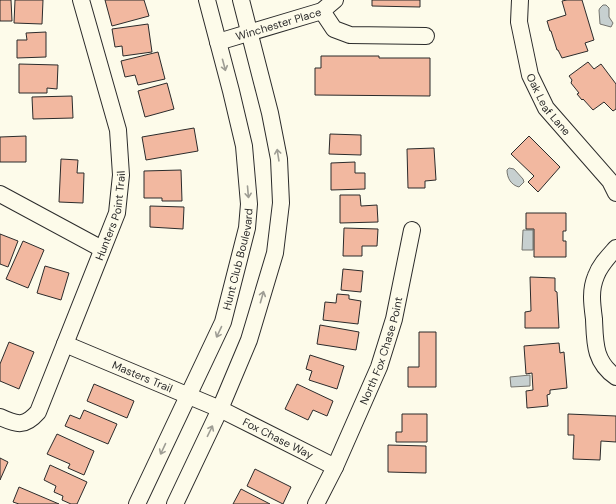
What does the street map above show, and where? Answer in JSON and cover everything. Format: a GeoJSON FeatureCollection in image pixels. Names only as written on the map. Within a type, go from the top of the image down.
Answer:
{"type":"FeatureCollection","features":[{"type":"Feature","properties":{"kind":"street","name":"Hunters Point Trail"},"geometry":{"type":"LineString","coordinates":[[0,417],[14,424],[30,421],[38,412],[66,344],[102,249],[118,213],[121,174],[118,130],[81,0]]}},
{"type":"Feature","properties":{"kind":"street","name":"Hunt Club Boulevard"},"geometry":{"type":"LineString","coordinates":[[137,504],[223,322],[247,228],[249,204],[244,146],[207,0]]}},
{"type":"Feature","properties":{"kind":"street"},"geometry":{"type":"LineString","coordinates":[[175,504],[220,409],[249,340],[275,253],[281,203],[279,159],[270,113],[241,0]]}},
{"type":"Feature","properties":{"kind":"street","name":"Winchester Place"},"geometry":{"type":"LineString","coordinates":[[218,42],[322,11],[335,0]]}},
{"type":"Feature","properties":{"kind":"street","name":"Oak Leaf Lane"},"geometry":{"type":"LineString","coordinates":[[520,0],[518,22],[530,75],[546,108],[610,181],[616,193]]}},
{"type":"Feature","properties":{"kind":"street"},"geometry":{"type":"LineString","coordinates":[[322,11],[334,29],[350,35],[426,36]]}},
{"type":"Feature","properties":{"kind":"street"},"geometry":{"type":"LineString","coordinates":[[0,194],[102,249]]}},
{"type":"Feature","properties":{"kind":"street","name":"North Fox Chase Point"},"geometry":{"type":"LineString","coordinates":[[316,504],[335,467],[379,367],[394,319],[412,230]]}},
{"type":"Feature","properties":{"kind":"street"},"geometry":{"type":"LineString","coordinates":[[616,248],[606,259],[598,272],[593,287],[592,304],[594,338],[597,350],[601,361],[616,377]]}},
{"type":"Feature","properties":{"kind":"street","name":"Masters Trail"},"geometry":{"type":"LineString","coordinates":[[66,344],[220,409]]}},
{"type":"Feature","properties":{"kind":"street","name":"Fox Chase Way"},"geometry":{"type":"LineString","coordinates":[[220,409],[335,467]]}},
{"type":"Feature","properties":{"kind":"shaded area"},"geometry":{"type":"Polygon","coordinates":[[[603,5],[606,5],[609,8],[609,17],[613,23],[611,27],[600,24],[599,10],[603,5]]]}},
{"type":"Feature","properties":{"kind":"shaded area"},"geometry":{"type":"Polygon","coordinates":[[[509,168],[514,169],[523,179],[524,182],[519,187],[514,185],[509,178],[507,170],[509,168]]]}},
{"type":"Feature","properties":{"kind":"shaded area"},"geometry":{"type":"Polygon","coordinates":[[[523,230],[533,230],[533,250],[522,250],[523,230]]]}},
{"type":"Feature","properties":{"kind":"shaded area"},"geometry":{"type":"Polygon","coordinates":[[[530,375],[530,386],[511,387],[510,377],[530,375]]]}},
{"type":"Feature","properties":{"kind":"building"},"geometry":{"type":"Polygon","coordinates":[[[0,0],[11,0],[12,21],[0,21],[0,0]]]}},
{"type":"Feature","properties":{"kind":"building"},"geometry":{"type":"Polygon","coordinates":[[[15,0],[43,0],[42,24],[14,23],[15,0]]]}},
{"type":"Feature","properties":{"kind":"building"},"geometry":{"type":"Polygon","coordinates":[[[105,0],[144,0],[149,16],[112,26],[105,0]]]}},
{"type":"Feature","properties":{"kind":"building"},"geometry":{"type":"Polygon","coordinates":[[[372,0],[420,0],[420,7],[372,6],[372,0]]]}},
{"type":"Feature","properties":{"kind":"building"},"geometry":{"type":"Polygon","coordinates":[[[582,0],[594,40],[585,43],[588,51],[562,58],[557,50],[547,21],[566,15],[562,1],[582,0]]]}},
{"type":"Feature","properties":{"kind":"building"},"geometry":{"type":"Polygon","coordinates":[[[148,24],[152,52],[123,56],[122,46],[115,47],[112,29],[148,24]]]}},
{"type":"Feature","properties":{"kind":"building"},"geometry":{"type":"Polygon","coordinates":[[[46,32],[46,57],[17,58],[17,40],[27,40],[26,33],[46,32]]]}},
{"type":"Feature","properties":{"kind":"building"},"geometry":{"type":"Polygon","coordinates":[[[158,52],[165,79],[138,85],[135,75],[125,77],[121,61],[158,52]]]}},
{"type":"Feature","properties":{"kind":"building"},"geometry":{"type":"Polygon","coordinates":[[[321,56],[430,58],[430,96],[315,95],[315,68],[321,68],[321,56]]]}},
{"type":"Feature","properties":{"kind":"building"},"geometry":{"type":"Polygon","coordinates":[[[588,62],[594,69],[601,64],[616,84],[616,109],[613,111],[604,102],[593,110],[577,94],[579,93],[571,83],[572,80],[569,76],[588,62]]]}},
{"type":"Feature","properties":{"kind":"building"},"geometry":{"type":"Polygon","coordinates":[[[19,64],[58,65],[57,89],[47,88],[47,93],[19,93],[19,64]]]}},
{"type":"Feature","properties":{"kind":"building"},"geometry":{"type":"Polygon","coordinates":[[[167,83],[174,109],[145,117],[138,91],[167,83]]]}},
{"type":"Feature","properties":{"kind":"building"},"geometry":{"type":"Polygon","coordinates":[[[72,96],[73,118],[33,119],[32,97],[72,96]]]}},
{"type":"Feature","properties":{"kind":"building"},"geometry":{"type":"Polygon","coordinates":[[[194,128],[198,151],[146,160],[142,137],[194,128]]]}},
{"type":"Feature","properties":{"kind":"building"},"geometry":{"type":"Polygon","coordinates":[[[330,134],[361,135],[361,155],[329,154],[330,134]]]}},
{"type":"Feature","properties":{"kind":"building"},"geometry":{"type":"Polygon","coordinates":[[[26,136],[26,162],[0,162],[0,137],[26,136]]]}},
{"type":"Feature","properties":{"kind":"building"},"geometry":{"type":"Polygon","coordinates":[[[529,136],[560,167],[538,192],[528,182],[534,176],[511,154],[529,136]]]}},
{"type":"Feature","properties":{"kind":"building"},"geometry":{"type":"Polygon","coordinates":[[[434,148],[436,180],[425,181],[425,188],[408,188],[407,149],[434,148]]]}},
{"type":"Feature","properties":{"kind":"building"},"geometry":{"type":"Polygon","coordinates":[[[61,159],[78,160],[77,173],[84,173],[83,203],[59,202],[61,159]]]}},
{"type":"Feature","properties":{"kind":"building"},"geometry":{"type":"Polygon","coordinates":[[[355,162],[355,173],[365,173],[365,189],[331,190],[331,163],[355,162]]]}},
{"type":"Feature","properties":{"kind":"building"},"geometry":{"type":"Polygon","coordinates":[[[181,170],[182,201],[162,201],[162,198],[144,198],[144,171],[181,170]]]}},
{"type":"Feature","properties":{"kind":"building"},"geometry":{"type":"Polygon","coordinates":[[[340,195],[360,195],[361,206],[377,205],[378,222],[340,223],[340,195]]]}},
{"type":"Feature","properties":{"kind":"building"},"geometry":{"type":"Polygon","coordinates":[[[150,206],[184,207],[183,229],[150,227],[150,206]]]}},
{"type":"Feature","properties":{"kind":"building"},"geometry":{"type":"Polygon","coordinates":[[[526,213],[566,213],[566,231],[563,231],[563,241],[566,241],[566,257],[534,257],[534,229],[526,229],[526,213]]]}},
{"type":"Feature","properties":{"kind":"building"},"geometry":{"type":"Polygon","coordinates":[[[344,228],[378,229],[377,246],[362,246],[362,256],[343,256],[344,228]]]}},
{"type":"Feature","properties":{"kind":"building"},"geometry":{"type":"Polygon","coordinates":[[[0,234],[18,241],[8,267],[0,264],[0,234]]]}},
{"type":"Feature","properties":{"kind":"building"},"geometry":{"type":"Polygon","coordinates":[[[23,241],[44,250],[28,288],[6,279],[23,241]]]}},
{"type":"Feature","properties":{"kind":"building"},"geometry":{"type":"Polygon","coordinates":[[[45,266],[69,273],[61,300],[37,293],[45,266]]]}},
{"type":"Feature","properties":{"kind":"building"},"geometry":{"type":"Polygon","coordinates":[[[343,269],[363,271],[361,292],[341,290],[343,269]]]}},
{"type":"Feature","properties":{"kind":"building"},"geometry":{"type":"Polygon","coordinates":[[[530,277],[555,278],[559,328],[525,328],[525,312],[531,311],[530,277]]]}},
{"type":"Feature","properties":{"kind":"building"},"geometry":{"type":"Polygon","coordinates":[[[337,294],[349,295],[349,299],[361,301],[358,324],[323,320],[325,302],[336,303],[337,294]]]}},
{"type":"Feature","properties":{"kind":"building"},"geometry":{"type":"Polygon","coordinates":[[[320,325],[359,332],[356,350],[317,344],[320,325]]]}},
{"type":"Feature","properties":{"kind":"building"},"geometry":{"type":"Polygon","coordinates":[[[419,332],[436,332],[436,387],[408,387],[408,367],[419,367],[419,332]]]}},
{"type":"Feature","properties":{"kind":"building"},"geometry":{"type":"Polygon","coordinates":[[[9,342],[34,352],[19,389],[0,381],[0,364],[9,342]]]}},
{"type":"Feature","properties":{"kind":"building"},"geometry":{"type":"Polygon","coordinates":[[[559,343],[560,353],[564,352],[567,388],[550,390],[550,394],[547,395],[548,406],[527,408],[526,391],[533,390],[532,373],[526,374],[524,346],[559,343]]]}},
{"type":"Feature","properties":{"kind":"building"},"geometry":{"type":"Polygon","coordinates":[[[310,355],[344,366],[337,389],[309,380],[312,371],[306,369],[310,355]]]}},
{"type":"Feature","properties":{"kind":"building"},"geometry":{"type":"Polygon","coordinates":[[[94,384],[134,401],[127,418],[87,401],[94,384]]]}},
{"type":"Feature","properties":{"kind":"building"},"geometry":{"type":"Polygon","coordinates":[[[297,384],[333,401],[327,416],[313,410],[308,420],[285,409],[297,384]]]}},
{"type":"Feature","properties":{"kind":"building"},"geometry":{"type":"Polygon","coordinates":[[[84,410],[117,424],[108,444],[65,426],[70,415],[80,419],[84,410]]]}},
{"type":"Feature","properties":{"kind":"building"},"geometry":{"type":"Polygon","coordinates":[[[402,414],[427,414],[427,442],[396,442],[396,432],[402,432],[402,414]]]}},
{"type":"Feature","properties":{"kind":"building"},"geometry":{"type":"Polygon","coordinates":[[[568,414],[616,416],[616,442],[601,441],[600,460],[573,459],[574,435],[568,435],[568,414]]]}},
{"type":"Feature","properties":{"kind":"building"},"geometry":{"type":"Polygon","coordinates":[[[57,434],[94,451],[84,475],[68,468],[70,464],[47,454],[57,434]]]}},
{"type":"Feature","properties":{"kind":"building"},"geometry":{"type":"Polygon","coordinates":[[[388,445],[426,446],[426,473],[388,472],[388,445]]]}},
{"type":"Feature","properties":{"kind":"building"},"geometry":{"type":"Polygon","coordinates":[[[0,458],[8,462],[0,480],[0,458]]]}},
{"type":"Feature","properties":{"kind":"building"},"geometry":{"type":"Polygon","coordinates":[[[50,465],[87,482],[77,504],[71,504],[62,500],[63,496],[54,492],[56,486],[44,480],[50,465]]]}},
{"type":"Feature","properties":{"kind":"building"},"geometry":{"type":"Polygon","coordinates":[[[255,469],[291,487],[283,504],[247,486],[255,469]]]}},
{"type":"Feature","properties":{"kind":"building"},"geometry":{"type":"Polygon","coordinates":[[[19,487],[59,504],[19,504],[13,502],[19,487]]]}},
{"type":"Feature","properties":{"kind":"building"},"geometry":{"type":"Polygon","coordinates":[[[241,489],[270,504],[233,504],[241,489]]]}}]}
